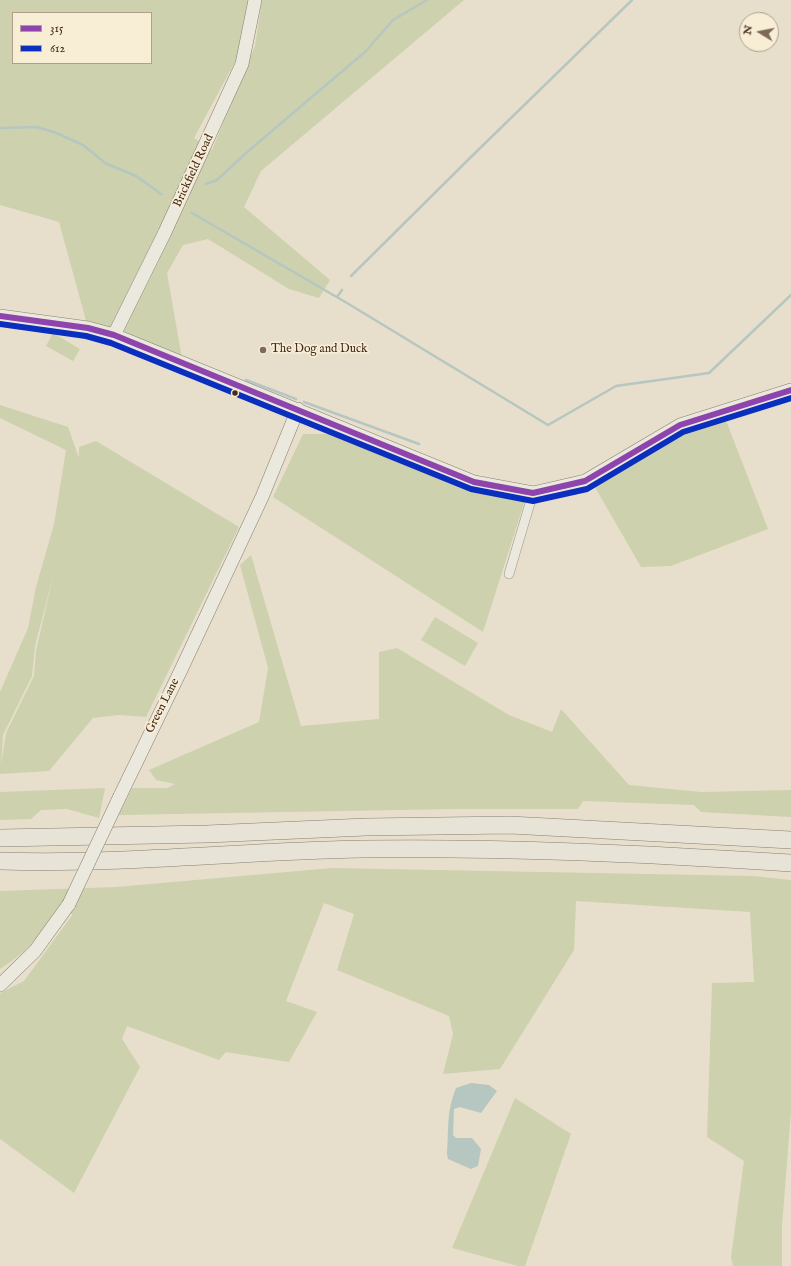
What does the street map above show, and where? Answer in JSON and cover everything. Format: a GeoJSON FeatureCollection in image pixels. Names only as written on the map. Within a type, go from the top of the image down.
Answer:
{"type":"FeatureCollection","features":[{"type":"Feature","properties":{"kind":"highway"},"geometry":{"type":"LineString","coordinates":[[0,838],[207,834],[366,827],[510,825],[791,840]]}},
{"type":"Feature","properties":{"kind":"highway"},"geometry":{"type":"LineString","coordinates":[[0,861],[200,857],[360,849],[497,849],[791,863]]}},
{"type":"Feature","properties":{"kind":"street","name":"Brickfield Road"},"geometry":{"type":"LineString","coordinates":[[114,335],[165,232],[242,64],[255,0]]}},
{"type":"Feature","properties":{"kind":"street"},"geometry":{"type":"LineString","coordinates":[[0,316],[88,328],[114,335],[474,482],[533,493],[586,482],[680,425],[791,390]]}},
{"type":"Feature","properties":{"kind":"street","name":"Green Lane"},"geometry":{"type":"LineString","coordinates":[[0,985],[35,951],[69,904],[262,497],[298,410]]}},
{"type":"Feature","properties":{"kind":"street"},"geometry":{"type":"LineString","coordinates":[[509,574],[533,493]]}},
{"type":"Feature","properties":{"kind":"green space"},"geometry":{"type":"Polygon","coordinates":[[[0,0],[255,0],[237,58],[194,138],[212,150],[255,46],[262,0],[464,0],[261,171],[244,207],[330,280],[319,298],[289,289],[208,239],[183,245],[167,273],[183,364],[88,328],[59,222],[0,205],[0,0]]]}},
{"type":"Feature","properties":{"kind":"green space"},"geometry":{"type":"Polygon","coordinates":[[[53,333],[80,349],[73,361],[46,346],[53,333]]]}},
{"type":"Feature","properties":{"kind":"green space"},"geometry":{"type":"Polygon","coordinates":[[[0,405],[68,427],[79,458],[79,447],[96,441],[239,527],[146,717],[119,715],[93,718],[49,771],[0,774],[0,692],[28,628],[36,587],[54,524],[66,450],[0,418],[0,405]],[[53,576],[35,646],[32,676],[3,735],[1,766],[6,733],[34,676],[36,651],[53,576]]]}},
{"type":"Feature","properties":{"kind":"green space"},"geometry":{"type":"Polygon","coordinates":[[[725,418],[768,529],[671,566],[641,567],[592,482],[682,431],[725,418]]]}},
{"type":"Feature","properties":{"kind":"green space"},"geometry":{"type":"Polygon","coordinates":[[[303,434],[335,434],[509,498],[526,497],[483,632],[273,497],[303,434]]]}},
{"type":"Feature","properties":{"kind":"green space"},"geometry":{"type":"Polygon","coordinates":[[[251,555],[301,726],[379,719],[379,652],[397,648],[509,715],[552,732],[561,709],[629,785],[701,792],[791,790],[791,817],[701,812],[694,805],[583,801],[578,809],[455,809],[119,815],[132,788],[167,788],[175,784],[156,780],[149,770],[259,722],[268,668],[240,565],[251,555]]]}},
{"type":"Feature","properties":{"kind":"green space"},"geometry":{"type":"Polygon","coordinates":[[[435,617],[478,643],[465,666],[421,640],[435,617]]]}},
{"type":"Feature","properties":{"kind":"green space"},"geometry":{"type":"Polygon","coordinates":[[[105,788],[99,818],[67,809],[41,810],[31,819],[0,820],[0,792],[105,788]]]}},
{"type":"Feature","properties":{"kind":"green space"},"geometry":{"type":"Polygon","coordinates":[[[332,868],[753,876],[791,880],[791,1112],[782,1226],[782,1266],[733,1266],[731,1257],[744,1161],[707,1137],[712,983],[754,982],[750,912],[576,901],[574,950],[500,1069],[443,1074],[453,1034],[449,1016],[337,970],[354,914],[324,903],[286,1001],[317,1012],[289,1062],[226,1052],[219,1060],[127,1026],[122,1039],[140,1067],[74,1193],[0,1139],[0,993],[24,981],[73,914],[56,913],[25,950],[0,969],[0,891],[116,887],[332,868]]]}},
{"type":"Feature","properties":{"kind":"green space"},"geometry":{"type":"Polygon","coordinates":[[[515,1098],[571,1134],[525,1266],[518,1266],[452,1248],[515,1098]]]}},
{"type":"Feature","properties":{"kind":"shaded area"},"geometry":{"type":"Polygon","coordinates":[[[471,1083],[489,1085],[497,1091],[481,1113],[460,1107],[454,1109],[453,1135],[456,1138],[472,1138],[481,1149],[478,1166],[471,1169],[448,1159],[447,1154],[449,1113],[456,1088],[471,1083]]]}},
{"type":"Feature","properties":{"kind":"waterway"},"geometry":{"type":"LineString","coordinates":[[206,184],[217,180],[246,153],[366,51],[393,20],[427,0]]}},
{"type":"Feature","properties":{"kind":"waterway"},"geometry":{"type":"LineString","coordinates":[[351,276],[632,0]]}},
{"type":"Feature","properties":{"kind":"waterway"},"geometry":{"type":"LineString","coordinates":[[0,128],[36,127],[54,132],[83,145],[105,163],[136,176],[161,194]]}},
{"type":"Feature","properties":{"kind":"waterway"},"geometry":{"type":"LineString","coordinates":[[192,213],[347,303],[548,425],[616,386],[709,373],[791,295]]}},
{"type":"Feature","properties":{"kind":"waterway"},"geometry":{"type":"LineString","coordinates":[[337,297],[342,290]]}},
{"type":"Feature","properties":{"kind":"waterway"},"geometry":{"type":"LineString","coordinates":[[246,380],[296,399]]}},
{"type":"Feature","properties":{"kind":"waterway"},"geometry":{"type":"LineString","coordinates":[[304,402],[419,444]]}},
{"type":"Feature","properties":{"kind":"transit line","name":"315"},"geometry":{"type":"LineString","coordinates":[[0,316],[88,328],[114,335],[474,482],[533,493],[585,481],[680,425],[791,390]]}},
{"type":"Feature","properties":{"kind":"transit line","name":"612"},"geometry":{"type":"LineString","coordinates":[[0,324],[86,336],[111,343],[471,489],[533,501],[587,489],[683,432],[791,398]]}},
{"type":"Feature","properties":{"kind":"place","name":"The Dog and Duck"},"geometry":{"type":"Point","coordinates":[263,350]}}]}
